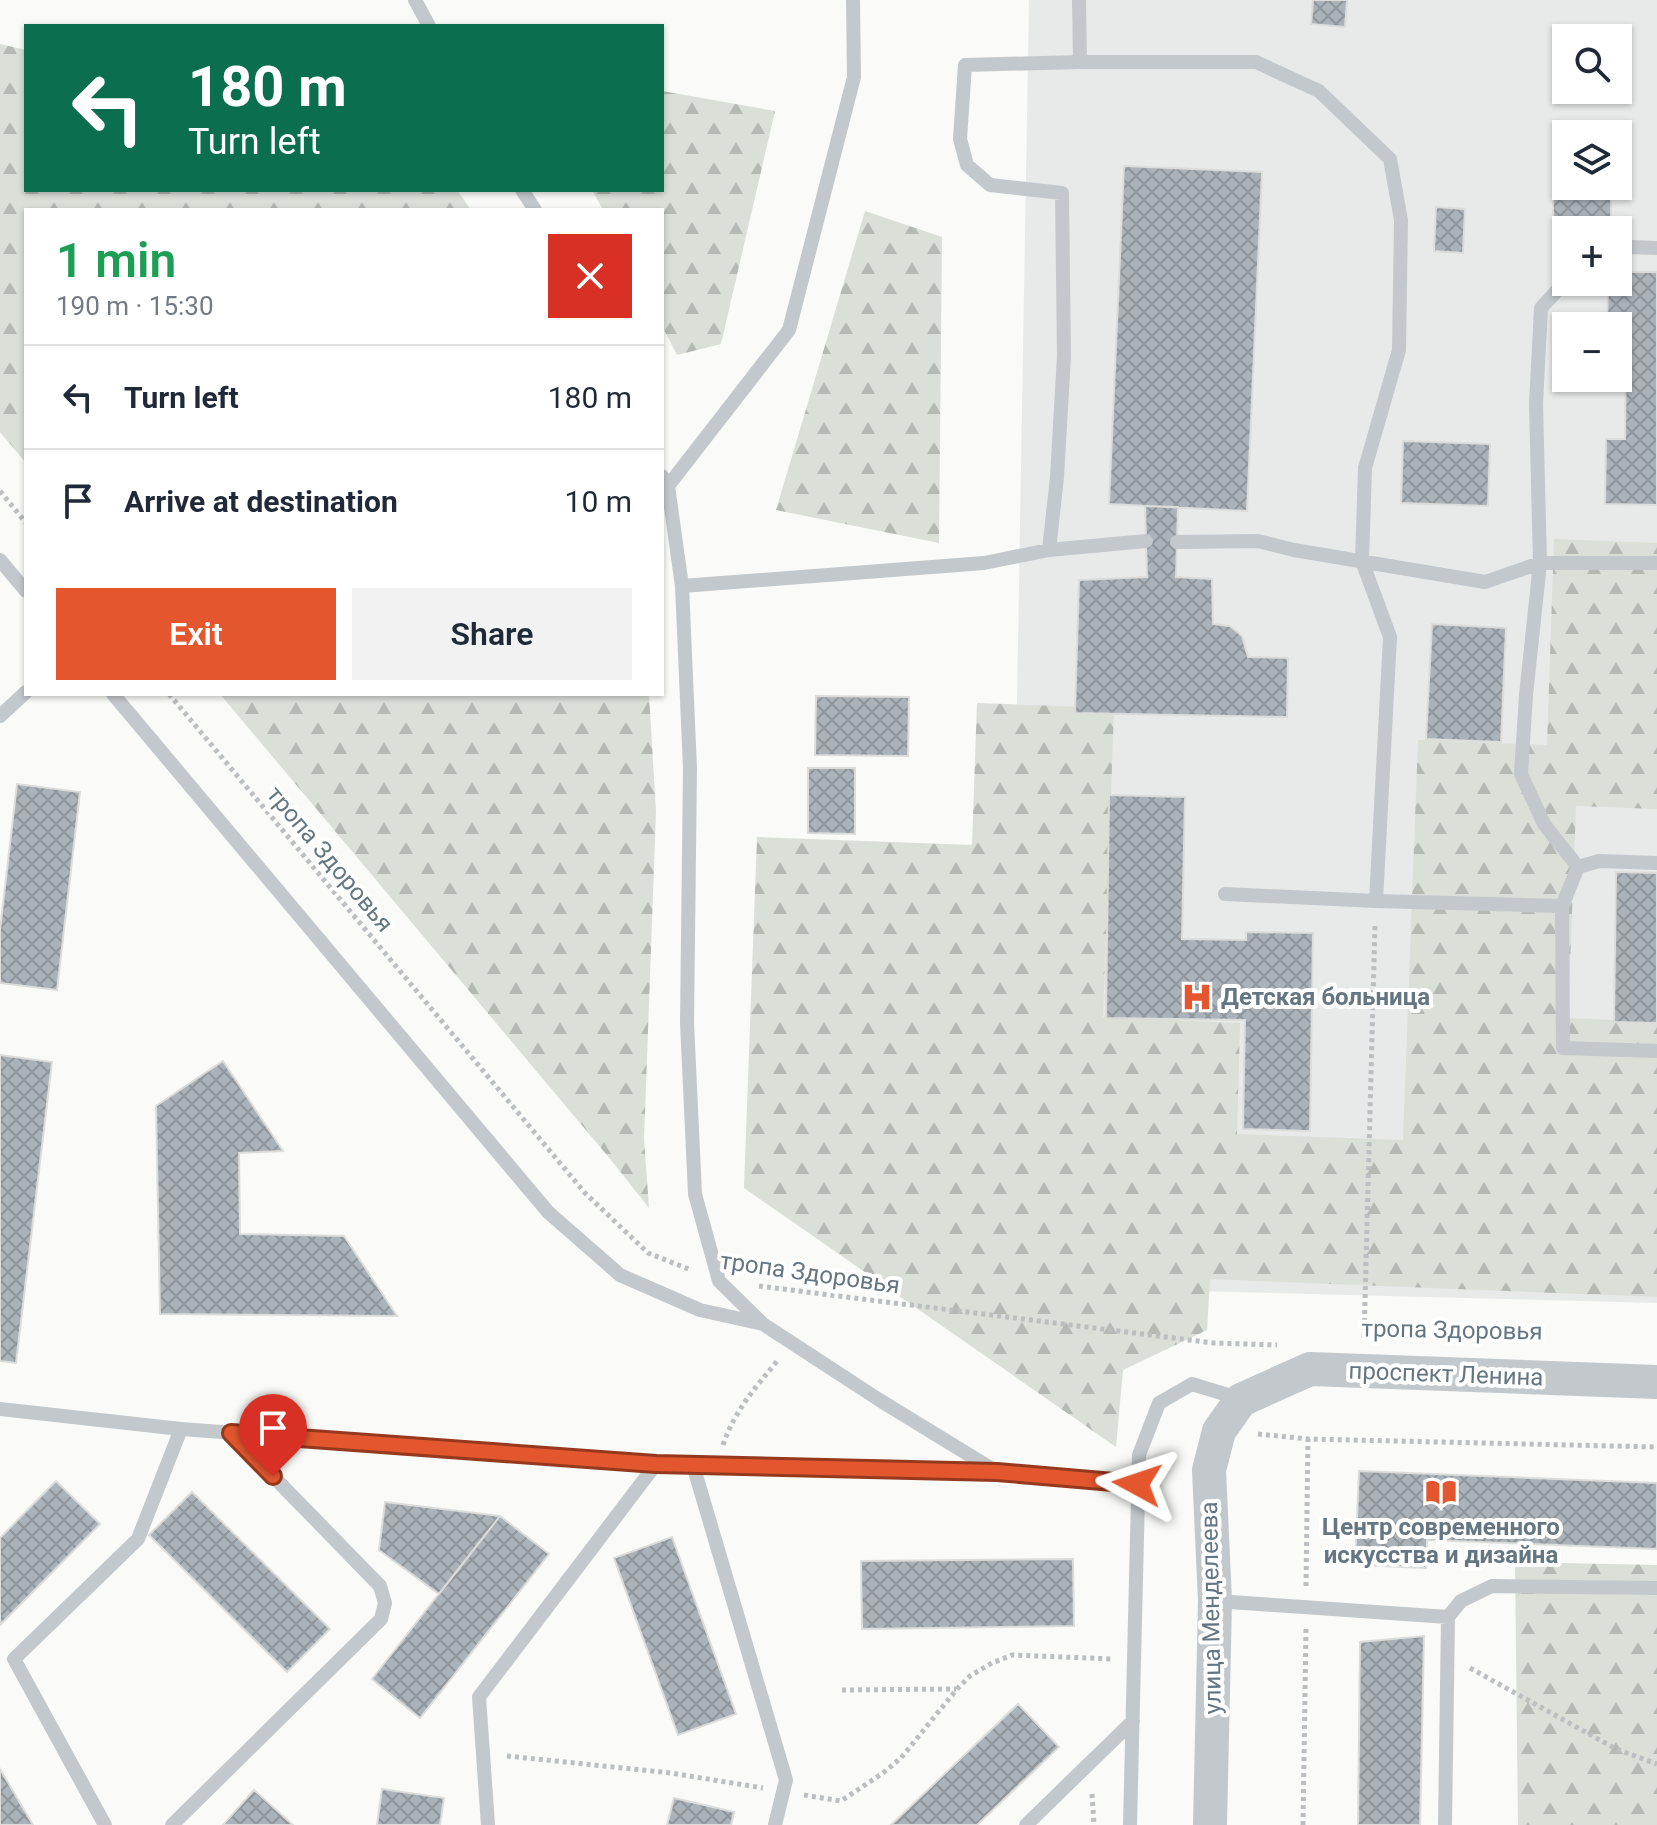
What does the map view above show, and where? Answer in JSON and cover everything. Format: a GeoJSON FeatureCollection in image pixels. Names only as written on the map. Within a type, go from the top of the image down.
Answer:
{"type":"FeatureCollection","features":[{"type":"Feature","properties":{"kind":"street","name":"проспект Ленина"},"geometry":{"type":"LineString","coordinates":[[1241,1400],[1310,1369],[1657,1382]]}},
{"type":"Feature","properties":{"kind":"street","name":"улица Менделеева"},"geometry":{"type":"LineString","coordinates":[[1210,1825],[1215,1601],[1209,1470],[1219,1431],[1241,1400]]}},
{"type":"Feature","properties":{"kind":"lane"},"geometry":{"type":"LineString","coordinates":[[415,0],[428,24]]}},
{"type":"Feature","properties":{"kind":"lane"},"geometry":{"type":"LineString","coordinates":[[853,0],[854,77],[789,330],[665,481],[682,586],[690,768],[687,1023],[695,1194],[719,1281],[763,1324],[997,1472]]}},
{"type":"Feature","properties":{"kind":"lane"},"geometry":{"type":"LineString","coordinates":[[1079,0],[1080,62]]}},
{"type":"Feature","properties":{"kind":"lane"},"geometry":{"type":"LineString","coordinates":[[1049,550],[1064,356],[1062,193],[990,185],[967,165],[960,139],[965,65],[1256,62],[1319,91],[1390,159],[1401,220],[1399,350],[1365,468],[1362,561],[1390,637],[1376,901]]}},
{"type":"Feature","properties":{"kind":"lane"},"geometry":{"type":"LineString","coordinates":[[1632,247],[1657,248]]}},
{"type":"Feature","properties":{"kind":"lane"},"geometry":{"type":"LineString","coordinates":[[1552,296],[1541,308],[1536,404],[1540,563],[1521,774],[1544,824],[1578,867]]}},
{"type":"Feature","properties":{"kind":"lane"},"geometry":{"type":"LineString","coordinates":[[682,586],[984,563],[1049,550],[1146,541]]}},
{"type":"Feature","properties":{"kind":"lane"},"geometry":{"type":"LineString","coordinates":[[1177,542],[1258,541],[1294,550],[1485,582],[1540,563],[1657,563]]}},
{"type":"Feature","properties":{"kind":"lane"},"geometry":{"type":"LineString","coordinates":[[0,560],[24,589]]}},
{"type":"Feature","properties":{"kind":"lane"},"geometry":{"type":"LineString","coordinates":[[0,716],[24,694]]}},
{"type":"Feature","properties":{"kind":"lane"},"geometry":{"type":"LineString","coordinates":[[115,696],[548,1212],[620,1275],[700,1310],[763,1324]]}},
{"type":"Feature","properties":{"kind":"lane"},"geometry":{"type":"LineString","coordinates":[[1578,867],[1599,861],[1657,863]]}},
{"type":"Feature","properties":{"kind":"lane"},"geometry":{"type":"LineString","coordinates":[[1578,867],[1562,906],[1563,1048],[1657,1051]]}},
{"type":"Feature","properties":{"kind":"lane"},"geometry":{"type":"LineString","coordinates":[[1225,894],[1562,906]]}},
{"type":"Feature","properties":{"kind":"lane"},"geometry":{"type":"LineString","coordinates":[[1130,1825],[1139,1455],[1159,1403],[1192,1384],[1241,1400]]}},
{"type":"Feature","properties":{"kind":"lane"},"geometry":{"type":"LineString","coordinates":[[0,1409],[181,1429],[656,1464],[997,1472],[1137,1484]]}},
{"type":"Feature","properties":{"kind":"lane"},"geometry":{"type":"LineString","coordinates":[[105,1825],[14,1659],[138,1539],[181,1429]]}},
{"type":"Feature","properties":{"kind":"lane"},"geometry":{"type":"LineString","coordinates":[[172,1825],[381,1619],[385,1603],[380,1586],[231,1433]]}},
{"type":"Feature","properties":{"kind":"lane"},"geometry":{"type":"LineString","coordinates":[[488,1825],[479,1697],[656,1464]]}},
{"type":"Feature","properties":{"kind":"lane"},"geometry":{"type":"LineString","coordinates":[[693,1465],[786,1780],[775,1825]]}},
{"type":"Feature","properties":{"kind":"lane"},"geometry":{"type":"LineString","coordinates":[[1445,1825],[1448,1617],[1461,1601],[1492,1586],[1657,1588]]}},
{"type":"Feature","properties":{"kind":"lane"},"geometry":{"type":"LineString","coordinates":[[1215,1601],[1448,1617]]}},
{"type":"Feature","properties":{"kind":"lane"},"geometry":{"type":"LineString","coordinates":[[1026,1825],[1133,1721]]}},
{"type":"Feature","properties":{"kind":"path"},"geometry":{"type":"LineString","coordinates":[[0,491],[24,521]]}},
{"type":"Feature","properties":{"kind":"path","name":"тропа Здоровья"},"geometry":{"type":"LineString","coordinates":[[171,696],[585,1193],[648,1253],[719,1281],[1214,1343],[1289,1345]]}},
{"type":"Feature","properties":{"kind":"path"},"geometry":{"type":"LineString","coordinates":[[1364,1347],[1376,901]]}},
{"type":"Feature","properties":{"kind":"path"},"geometry":{"type":"LineString","coordinates":[[717,1465],[729,1429],[745,1399],[792,1342]]}},
{"type":"Feature","properties":{"kind":"path"},"geometry":{"type":"LineString","coordinates":[[1219,1431],[1308,1439],[1657,1447]]}},
{"type":"Feature","properties":{"kind":"path"},"geometry":{"type":"LineString","coordinates":[[484,1753],[671,1773],[841,1801],[901,1758],[957,1689],[970,1676],[992,1663],[1012,1655],[1134,1660]]}},
{"type":"Feature","properties":{"kind":"path"},"geometry":{"type":"LineString","coordinates":[[1447,1655],[1616,1749],[1657,1764]]}},
{"type":"Feature","properties":{"kind":"path"},"geometry":{"type":"LineString","coordinates":[[842,1690],[957,1689]]}},
{"type":"Feature","properties":{"kind":"shaded area"},"geometry":{"type":"Polygon","coordinates":[[[1029,0],[1657,0],[1657,1303],[1007,1286],[1029,0]]]}},
{"type":"Feature","properties":{"kind":"green space"},"geometry":{"type":"Polygon","coordinates":[[[0,44],[24,50],[24,192],[458,192],[470,208],[24,208],[24,461],[0,432],[0,44]]]}},
{"type":"Feature","properties":{"kind":"green space"},"geometry":{"type":"Polygon","coordinates":[[[664,91],[775,111],[721,344],[677,355],[664,330],[664,208],[602,208],[593,192],[664,192],[664,91]]]}},
{"type":"Feature","properties":{"kind":"green space"},"geometry":{"type":"Polygon","coordinates":[[[865,211],[942,237],[939,543],[776,510],[865,211]]]}},
{"type":"Feature","properties":{"kind":"green space"},"geometry":{"type":"Polygon","coordinates":[[[1554,539],[1657,543],[1657,809],[1576,806],[1568,1018],[1657,1022],[1657,1297],[1210,1279],[1207,1330],[1123,1370],[1116,1447],[744,1188],[757,837],[972,845],[977,703],[1114,708],[1103,1017],[1240,1023],[1237,1134],[1403,1140],[1418,740],[1547,745],[1554,539]]]}},
{"type":"Feature","properties":{"kind":"green space"},"geometry":{"type":"Polygon","coordinates":[[[222,696],[649,696],[656,812],[644,1139],[649,1208],[222,696]]]}},
{"type":"Feature","properties":{"kind":"green space"},"geometry":{"type":"Polygon","coordinates":[[[1515,1562],[1657,1565],[1657,1825],[1518,1825],[1515,1562]]]}},
{"type":"Feature","properties":{"kind":"building"},"geometry":{"type":"Polygon","coordinates":[[[1313,0],[1347,0],[1345,27],[1311,24],[1313,0]]]}},
{"type":"Feature","properties":{"kind":"building"},"geometry":{"type":"Polygon","coordinates":[[[1124,166],[1262,172],[1247,511],[1109,504],[1124,166]]]}},
{"type":"Feature","properties":{"kind":"building"},"geometry":{"type":"Polygon","coordinates":[[[1553,200],[1611,200],[1611,216],[1553,216],[1553,200]]]}},
{"type":"Feature","properties":{"kind":"building"},"geometry":{"type":"Polygon","coordinates":[[[1436,207],[1465,209],[1463,253],[1434,251],[1436,207]]]}},
{"type":"Feature","properties":{"kind":"building"},"geometry":{"type":"Polygon","coordinates":[[[1632,272],[1657,272],[1657,505],[1605,504],[1606,439],[1625,439],[1625,392],[1632,392],[1632,312],[1607,312],[1608,296],[1632,296],[1632,272]]]}},
{"type":"Feature","properties":{"kind":"building"},"geometry":{"type":"Polygon","coordinates":[[[1403,441],[1490,444],[1488,506],[1401,503],[1403,441]]]}},
{"type":"Feature","properties":{"kind":"building"},"geometry":{"type":"Polygon","coordinates":[[[1145,506],[1178,507],[1176,577],[1212,579],[1213,624],[1230,626],[1242,636],[1248,657],[1288,658],[1287,717],[1075,713],[1079,580],[1147,577],[1145,506]]]}},
{"type":"Feature","properties":{"kind":"building"},"geometry":{"type":"Polygon","coordinates":[[[1432,624],[1506,628],[1501,742],[1426,739],[1432,624]]]}},
{"type":"Feature","properties":{"kind":"building"},"geometry":{"type":"Polygon","coordinates":[[[816,696],[909,697],[908,756],[815,755],[816,696]]]}},
{"type":"Feature","properties":{"kind":"building"},"geometry":{"type":"Polygon","coordinates":[[[808,768],[855,768],[855,834],[808,833],[808,768]]]}},
{"type":"Feature","properties":{"kind":"building"},"geometry":{"type":"Polygon","coordinates":[[[17,784],[80,792],[57,990],[0,983],[0,930],[17,784]]]}},
{"type":"Feature","properties":{"kind":"building"},"geometry":{"type":"Polygon","coordinates":[[[1109,795],[1185,797],[1182,939],[1246,940],[1246,932],[1313,933],[1310,1131],[1243,1129],[1245,1020],[1106,1018],[1109,795]]]}},
{"type":"Feature","properties":{"kind":"building"},"geometry":{"type":"Polygon","coordinates":[[[1616,872],[1657,873],[1657,1023],[1614,1022],[1616,872]]]}},
{"type":"Feature","properties":{"kind":"building"},"geometry":{"type":"Polygon","coordinates":[[[0,1055],[52,1062],[16,1363],[0,1361],[0,1055]]]}},
{"type":"Feature","properties":{"kind":"building"},"geometry":{"type":"Polygon","coordinates":[[[223,1061],[283,1151],[239,1153],[240,1234],[344,1236],[397,1316],[160,1314],[156,1106],[223,1061]]]}},
{"type":"Feature","properties":{"kind":"building"},"geometry":{"type":"Polygon","coordinates":[[[1359,1471],[1657,1483],[1657,1549],[1427,1540],[1426,1568],[1355,1565],[1359,1471]]]}},
{"type":"Feature","properties":{"kind":"building"},"geometry":{"type":"Polygon","coordinates":[[[56,1481],[100,1524],[0,1625],[0,1538],[56,1481]]]}},
{"type":"Feature","properties":{"kind":"building"},"geometry":{"type":"Polygon","coordinates":[[[192,1492],[330,1629],[287,1672],[149,1535],[192,1492]]]}},
{"type":"Feature","properties":{"kind":"building"},"geometry":{"type":"Polygon","coordinates":[[[385,1502],[500,1516],[439,1594],[379,1550],[385,1502]]]}},
{"type":"Feature","properties":{"kind":"building"},"geometry":{"type":"Polygon","coordinates":[[[500,1516],[549,1554],[420,1718],[372,1679],[500,1516]]]}},
{"type":"Feature","properties":{"kind":"building"},"geometry":{"type":"Polygon","coordinates":[[[672,1537],[736,1714],[678,1735],[614,1558],[672,1537]]]}},
{"type":"Feature","properties":{"kind":"building"},"geometry":{"type":"Polygon","coordinates":[[[1073,1559],[1074,1626],[862,1629],[861,1561],[1073,1559]]]}},
{"type":"Feature","properties":{"kind":"building"},"geometry":{"type":"Polygon","coordinates":[[[1424,1636],[1420,1825],[1358,1825],[1360,1642],[1424,1636]]]}},
{"type":"Feature","properties":{"kind":"building"},"geometry":{"type":"Polygon","coordinates":[[[1018,1704],[1059,1747],[977,1825],[891,1825],[1018,1704]]]}},
{"type":"Feature","properties":{"kind":"building"},"geometry":{"type":"Polygon","coordinates":[[[0,1769],[33,1825],[0,1825],[0,1769]]]}},
{"type":"Feature","properties":{"kind":"building"},"geometry":{"type":"Polygon","coordinates":[[[382,1789],[444,1798],[440,1825],[377,1825],[382,1789]]]}},
{"type":"Feature","properties":{"kind":"building"},"geometry":{"type":"Polygon","coordinates":[[[254,1790],[293,1825],[223,1825],[254,1790]]]}},
{"type":"Feature","properties":{"kind":"building"},"geometry":{"type":"Polygon","coordinates":[[[674,1798],[734,1812],[731,1825],[667,1825],[674,1798]]]}},
{"type":"Feature","properties":{"kind":"place","name":"Детская больница"},"geometry":{"type":"Point","coordinates":[1197,997]}},
{"type":"Feature","properties":{"kind":"place","name":"Центр современного искусства и дизайна"},"geometry":{"type":"Point","coordinates":[1441,1492]}},
{"type":"Feature","properties":{"kind":"route"},"geometry":{"type":"LineString","coordinates":[[273,1476],[231,1433],[656,1464],[997,1472],[1137,1484]]}}]}
